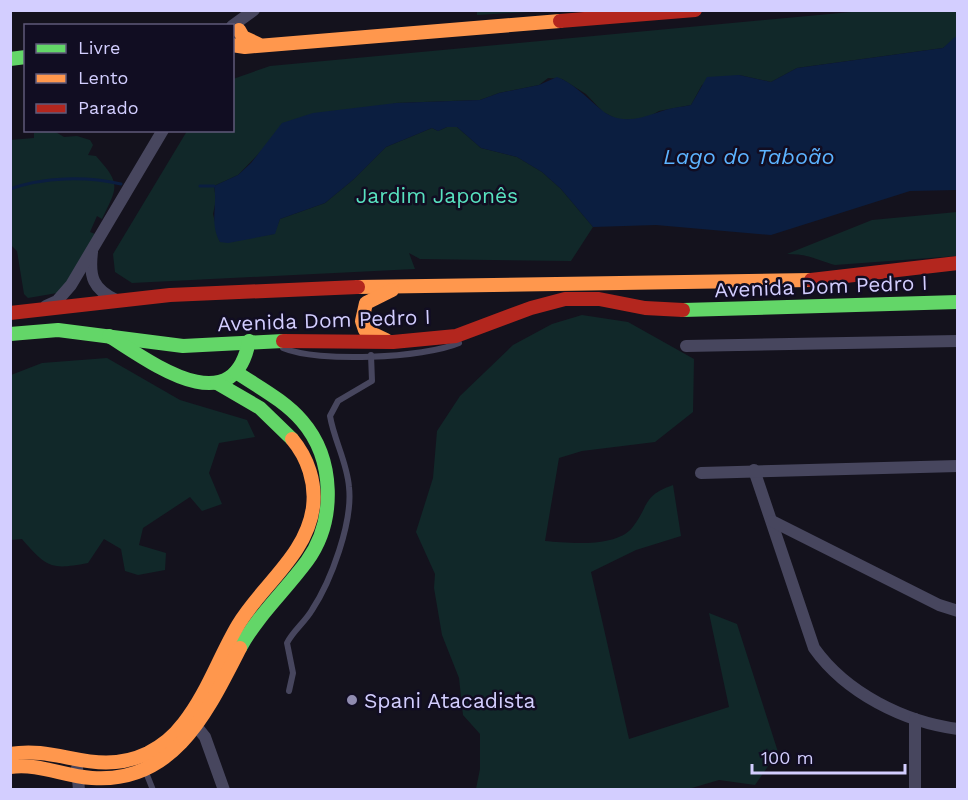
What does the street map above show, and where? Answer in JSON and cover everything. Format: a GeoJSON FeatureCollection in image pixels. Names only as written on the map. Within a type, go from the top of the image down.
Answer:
{"type":"FeatureCollection","features":[{"type":"Feature","properties":{"kind":"main road"},"geometry":{"type":"LineString","coordinates":[[234,44],[350,39],[695,10]]}},
{"type":"Feature","properties":{"kind":"main road"},"geometry":{"type":"LineString","coordinates":[[238,26],[243,37],[258,44]]}},
{"type":"Feature","properties":{"kind":"main road","name":"Avenida Dom Pedro I"},"geometry":{"type":"LineString","coordinates":[[10,313],[121,302],[170,294],[287,288],[807,280],[957,263]]}},
{"type":"Feature","properties":{"kind":"main road"},"geometry":{"type":"LineString","coordinates":[[941,265],[957,279]]}},
{"type":"Feature","properties":{"kind":"main road"},"geometry":{"type":"LineString","coordinates":[[393,342],[366,330],[362,313],[366,303],[373,298],[399,288]]}},
{"type":"Feature","properties":{"kind":"main road"},"geometry":{"type":"LineString","coordinates":[[939,304],[957,290]]}},
{"type":"Feature","properties":{"kind":"main road","name":"Avenida Dom Pedro I"},"geometry":{"type":"LineString","coordinates":[[10,334],[58,330],[106,334],[183,346],[266,340],[393,342],[456,336],[508,316],[565,299],[599,299],[645,308],[694,311],[957,302]]}},
{"type":"Feature","properties":{"kind":"main road"},"geometry":{"type":"LineString","coordinates":[[106,334],[189,382],[203,386],[218,383],[236,372],[247,354],[249,341]]}},
{"type":"Feature","properties":{"kind":"main road"},"geometry":{"type":"LineString","coordinates":[[10,767],[27,764],[46,766],[78,783],[93,784],[144,769],[181,747],[199,728],[264,608],[300,569],[315,548],[326,513],[326,479],[316,441],[290,408],[236,372]]}},
{"type":"Feature","properties":{"kind":"main road"},"geometry":{"type":"LineString","coordinates":[[10,754],[34,752],[95,764],[116,763],[154,750],[170,739],[188,717],[250,605],[284,566],[305,534],[312,502],[311,480],[303,452],[289,431],[252,402],[218,383]]}},
{"type":"Feature","properties":{"kind":"street"},"geometry":{"type":"LineString","coordinates":[[238,26],[254,10]]}},
{"type":"Feature","properties":{"kind":"street"},"geometry":{"type":"LineString","coordinates":[[39,309],[64,295],[93,251],[123,194],[162,132]]}},
{"type":"Feature","properties":{"kind":"street"},"geometry":{"type":"LineString","coordinates":[[93,251],[90,273],[92,282],[98,290],[121,302]]}},
{"type":"Feature","properties":{"kind":"street"},"geometry":{"type":"LineString","coordinates":[[686,346],[957,341]]}},
{"type":"Feature","properties":{"kind":"street"},"geometry":{"type":"LineString","coordinates":[[701,473],[957,466]]}},
{"type":"Feature","properties":{"kind":"street"},"geometry":{"type":"LineString","coordinates":[[754,470],[814,648],[826,666],[838,678],[861,693],[915,718],[957,729]]}},
{"type":"Feature","properties":{"kind":"street"},"geometry":{"type":"LineString","coordinates":[[772,521],[939,605],[957,611]]}},
{"type":"Feature","properties":{"kind":"street"},"geometry":{"type":"LineString","coordinates":[[188,717],[199,728],[224,789]]}},
{"type":"Feature","properties":{"kind":"street"},"geometry":{"type":"LineString","coordinates":[[915,718],[915,789]]}},
{"type":"Feature","properties":{"kind":"street"},"geometry":{"type":"LineString","coordinates":[[77,761],[78,783]]}},
{"type":"Feature","properties":{"kind":"street"},"geometry":{"type":"LineString","coordinates":[[93,784],[95,764]]}},
{"type":"Feature","properties":{"kind":"lane"},"geometry":{"type":"LineString","coordinates":[[266,340],[303,355],[417,354],[457,344],[508,316]]}},
{"type":"Feature","properties":{"kind":"lane"},"geometry":{"type":"LineString","coordinates":[[289,691],[293,673],[287,643],[319,599],[338,551],[349,510],[350,489],[346,467],[330,416],[338,401],[372,381],[371,355]]}},
{"type":"Feature","properties":{"kind":"lane"},"geometry":{"type":"LineString","coordinates":[[144,769],[153,789]]}},
{"type":"Feature","properties":{"kind":"green space"},"geometry":{"type":"Polygon","coordinates":[[[477,10],[545,11],[477,15],[477,10]]]}},
{"type":"Feature","properties":{"kind":"green space","name":"Jardim Japonês"},"geometry":{"type":"Polygon","coordinates":[[[862,11],[957,11],[957,37],[943,48],[797,68],[771,82],[739,75],[702,85],[691,105],[659,111],[645,119],[619,120],[603,112],[586,94],[562,79],[548,78],[539,85],[499,93],[480,100],[396,103],[267,145],[238,175],[214,186],[216,200],[213,214],[220,242],[274,234],[280,219],[325,203],[354,179],[386,147],[432,128],[438,131],[447,127],[457,127],[481,148],[517,157],[542,172],[561,189],[593,227],[571,261],[420,259],[409,253],[415,269],[132,283],[115,272],[113,254],[186,132],[234,132],[234,79],[270,66],[862,11]]]}},
{"type":"Feature","properties":{"kind":"green space"},"geometry":{"type":"Polygon","coordinates":[[[56,132],[64,137],[77,136],[90,140],[93,145],[88,155],[96,156],[110,173],[114,192],[102,219],[97,216],[90,232],[95,234],[63,292],[28,298],[24,294],[17,251],[11,245],[10,140],[34,138],[34,133],[56,132]]]}},
{"type":"Feature","properties":{"kind":"green space"},"geometry":{"type":"Polygon","coordinates":[[[957,212],[957,256],[835,265],[806,256],[787,254],[872,220],[957,212]]]}},
{"type":"Feature","properties":{"kind":"green space"},"geometry":{"type":"Polygon","coordinates":[[[582,315],[628,322],[694,359],[693,412],[655,442],[582,451],[559,458],[545,541],[591,543],[614,539],[632,528],[651,497],[673,485],[681,536],[636,550],[591,572],[629,739],[729,707],[709,613],[737,624],[778,752],[755,785],[719,780],[685,790],[476,789],[480,769],[480,734],[463,715],[459,678],[442,635],[434,588],[435,574],[416,532],[433,478],[437,431],[460,396],[513,345],[552,324],[582,315]]]}},
{"type":"Feature","properties":{"kind":"green space"},"geometry":{"type":"Polygon","coordinates":[[[107,358],[180,400],[247,420],[255,437],[219,443],[209,473],[222,504],[202,511],[190,497],[143,528],[139,545],[166,553],[165,570],[138,575],[125,571],[121,549],[104,539],[88,563],[66,566],[57,566],[44,561],[22,539],[11,540],[11,375],[42,363],[107,358]]]}},
{"type":"Feature","properties":{"kind":"water","name":"Lago do Taboão"},"geometry":{"type":"Polygon","coordinates":[[[957,37],[957,190],[910,191],[771,235],[656,225],[593,227],[561,189],[542,172],[517,157],[481,148],[457,127],[447,127],[438,131],[432,128],[386,147],[354,179],[325,203],[280,219],[275,234],[228,243],[220,242],[215,228],[214,186],[238,175],[251,163],[282,123],[313,113],[396,103],[480,100],[499,93],[539,85],[557,77],[574,86],[605,113],[620,119],[635,119],[691,105],[707,77],[739,75],[771,82],[797,68],[943,48],[957,37]]]}},
{"type":"Feature","properties":{"kind":"waterway"},"geometry":{"type":"LineString","coordinates":[[10,189],[37,182],[65,179],[108,181],[121,184]]}},
{"type":"Feature","properties":{"kind":"waterway"},"geometry":{"type":"LineString","coordinates":[[200,186],[214,186]]}},
{"type":"Feature","properties":{"kind":"traffic: fast"},"geometry":{"type":"LineString","coordinates":[[10,59],[24,57]]}},
{"type":"Feature","properties":{"kind":"traffic: fast"},"geometry":{"type":"LineString","coordinates":[[683,310],[958,302]]}},
{"type":"Feature","properties":{"kind":"traffic: fast"},"geometry":{"type":"LineString","coordinates":[[10,334],[58,330],[183,346],[283,341]]}},
{"type":"Feature","properties":{"kind":"traffic: fast"},"geometry":{"type":"LineString","coordinates":[[109,336],[166,371],[208,383],[226,379],[240,366],[249,341]]}},
{"type":"Feature","properties":{"kind":"traffic: fast"},"geometry":{"type":"LineString","coordinates":[[236,372],[279,400],[302,421],[313,436],[321,453],[328,490],[323,528],[316,545],[307,561],[255,625],[240,648]]}},
{"type":"Feature","properties":{"kind":"traffic: fast"},"geometry":{"type":"LineString","coordinates":[[217,383],[260,408],[292,439]]}},
{"type":"Feature","properties":{"kind":"traffic: slow"},"geometry":{"type":"LineString","coordinates":[[234,45],[245,47],[560,21]]}},
{"type":"Feature","properties":{"kind":"traffic: slow"},"geometry":{"type":"LineString","coordinates":[[239,30],[243,37],[258,44]]}},
{"type":"Feature","properties":{"kind":"traffic: slow"},"geometry":{"type":"LineString","coordinates":[[358,287],[811,280]]}},
{"type":"Feature","properties":{"kind":"traffic: slow"},"geometry":{"type":"LineString","coordinates":[[386,340],[365,330],[362,321],[366,303],[392,290]]}},
{"type":"Feature","properties":{"kind":"traffic: slow"},"geometry":{"type":"LineString","coordinates":[[10,754],[28,752],[94,762],[129,760],[158,747],[179,728],[206,688],[238,625],[293,555],[309,524],[314,498],[312,480],[302,454],[292,439]]}},
{"type":"Feature","properties":{"kind":"traffic: slow"},"geometry":{"type":"LineString","coordinates":[[10,767],[41,768],[92,778],[121,777],[146,769],[167,756],[201,718],[240,648]]}},
{"type":"Feature","properties":{"kind":"traffic: jam"},"geometry":{"type":"LineString","coordinates":[[560,21],[695,10]]}},
{"type":"Feature","properties":{"kind":"traffic: jam"},"geometry":{"type":"LineString","coordinates":[[811,280],[958,263]]}},
{"type":"Feature","properties":{"kind":"traffic: jam"},"geometry":{"type":"LineString","coordinates":[[10,313],[170,295],[358,287]]}},
{"type":"Feature","properties":{"kind":"traffic: jam"},"geometry":{"type":"LineString","coordinates":[[283,341],[393,342],[456,336],[531,308],[565,299],[599,299],[645,308],[683,310]]}},
{"type":"Feature","properties":{"kind":"place","name":"Spani Atacadista"},"geometry":{"type":"Point","coordinates":[352,700]}}]}
